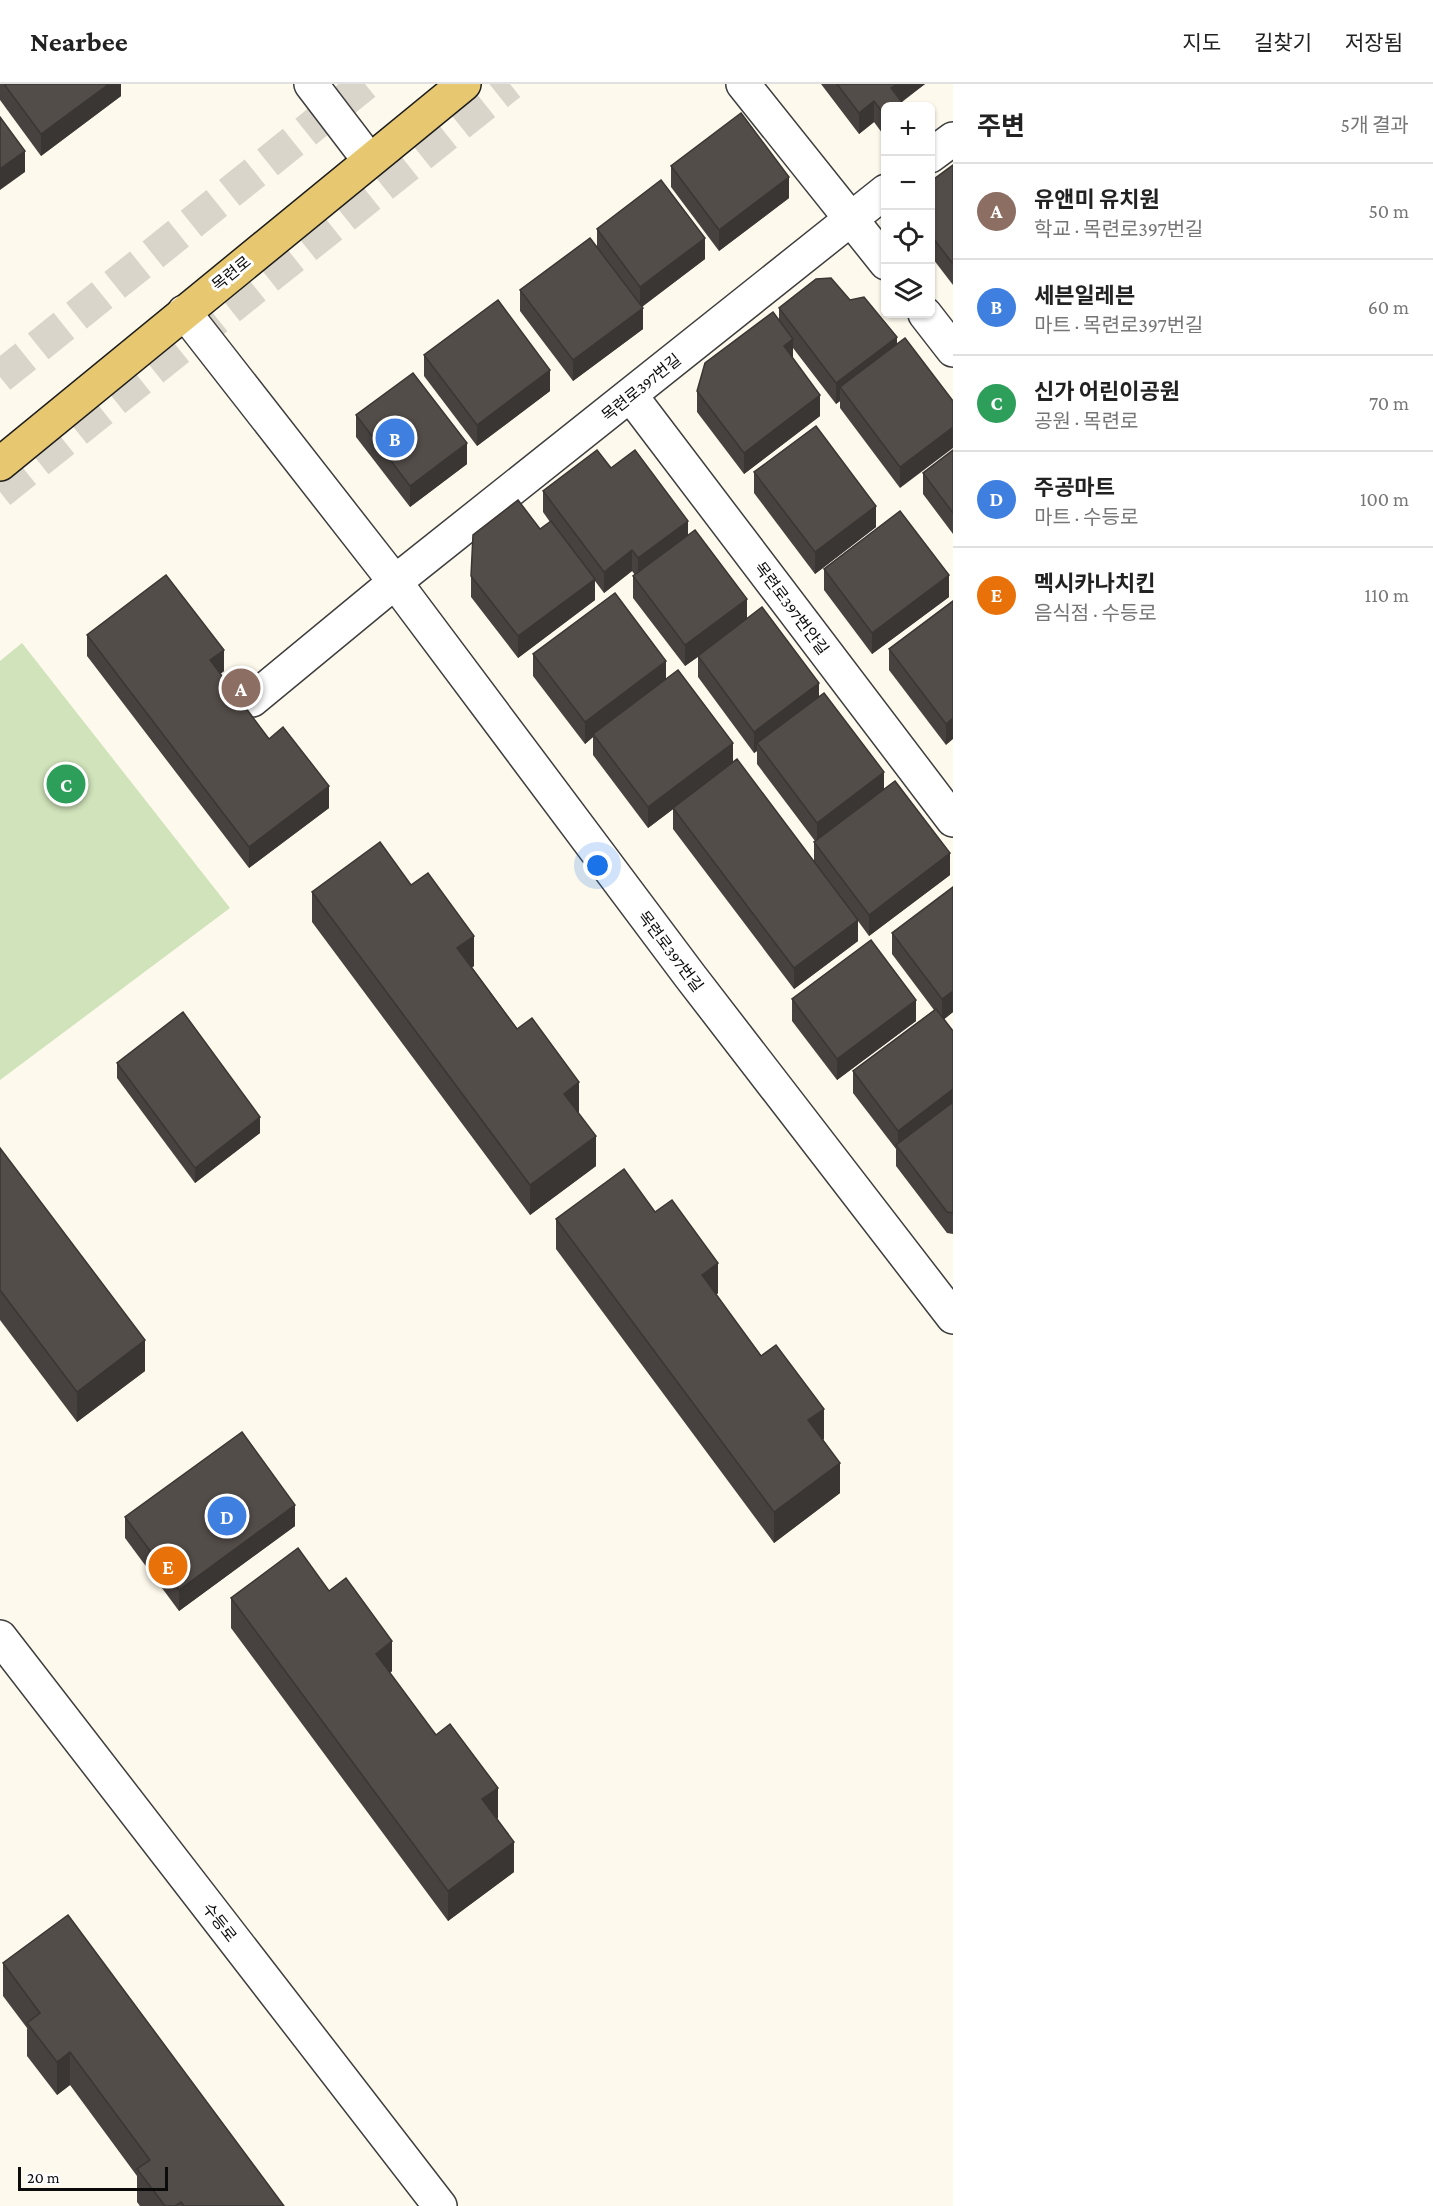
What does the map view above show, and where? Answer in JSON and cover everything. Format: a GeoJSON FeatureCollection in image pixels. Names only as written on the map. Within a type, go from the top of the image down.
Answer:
{"type":"FeatureCollection","features":[{"type":"Feature","properties":{"kind":"main road","name":"목련로"},"geometry":{"type":"LineString","coordinates":[[0,464],[464,84]]}},
{"type":"Feature","properties":{"kind":"street"},"geometry":{"type":"LineString","coordinates":[[311,84],[369,160]]}},
{"type":"Feature","properties":{"kind":"street"},"geometry":{"type":"LineString","coordinates":[[743,84],[881,258]]}},
{"type":"Feature","properties":{"kind":"street"},"geometry":{"type":"LineString","coordinates":[[935,152],[953,139]]}},
{"type":"Feature","properties":{"kind":"street","name":"목련로397번길"},"geometry":{"type":"LineString","coordinates":[[395,582],[631,396],[881,194]]}},
{"type":"Feature","properties":{"kind":"street","name":"목련로397번길"},"geometry":{"type":"LineString","coordinates":[[184,312],[395,582],[690,976],[953,1317]]}},
{"type":"Feature","properties":{"kind":"street"},"geometry":{"type":"LineString","coordinates":[[928,318],[953,350]]}},
{"type":"Feature","properties":{"kind":"street","name":"목련로397번안길"},"geometry":{"type":"LineString","coordinates":[[631,396],[953,820]]}},
{"type":"Feature","properties":{"kind":"street"},"geometry":{"type":"LineString","coordinates":[[252,700],[395,582]]}},
{"type":"Feature","properties":{"kind":"street","name":"수등로"},"geometry":{"type":"LineString","coordinates":[[0,1637],[440,2206]]}},
{"type":"Feature","properties":{"kind":"green space"},"geometry":{"type":"Polygon","coordinates":[[[22,643],[230,908],[0,1080],[0,661],[22,643]]]}},
{"type":"Feature","properties":{"kind":"building"},"geometry":{"type":"Polygon","coordinates":[[[4,84],[109,84],[41,134],[4,84]]]}},
{"type":"Feature","properties":{"kind":"building"},"geometry":{"type":"Polygon","coordinates":[[[837,84],[897,84],[891,88],[902,102],[881,102],[881,111],[874,101],[859,113],[837,84]]]}},
{"type":"Feature","properties":{"kind":"building"},"geometry":{"type":"Polygon","coordinates":[[[741,113],[789,177],[719,230],[671,166],[741,113]]]}},
{"type":"Feature","properties":{"kind":"building"},"geometry":{"type":"Polygon","coordinates":[[[0,117],[25,151],[0,169],[0,117]]]}},
{"type":"Feature","properties":{"kind":"building"},"geometry":{"type":"Polygon","coordinates":[[[953,165],[953,264],[935,241],[935,178],[953,165]]]}},
{"type":"Feature","properties":{"kind":"building"},"geometry":{"type":"Polygon","coordinates":[[[661,180],[705,238],[640,287],[597,229],[661,180]]]}},
{"type":"Feature","properties":{"kind":"building"},"geometry":{"type":"Polygon","coordinates":[[[590,238],[643,308],[573,360],[520,290],[590,238]]]}},
{"type":"Feature","properties":{"kind":"building"},"geometry":{"type":"Polygon","coordinates":[[[831,278],[850,300],[864,297],[897,337],[836,383],[779,308],[816,279],[831,278]]]}},
{"type":"Feature","properties":{"kind":"building"},"geometry":{"type":"Polygon","coordinates":[[[498,300],[550,370],[477,425],[424,355],[498,300]]]}},
{"type":"Feature","properties":{"kind":"building"},"geometry":{"type":"Polygon","coordinates":[[[773,312],[793,339],[784,346],[820,395],[744,453],[697,391],[705,363],[773,312]]]}},
{"type":"Feature","properties":{"kind":"building"},"geometry":{"type":"Polygon","coordinates":[[[905,338],[953,401],[953,427],[900,467],[840,387],[905,338]]]}},
{"type":"Feature","properties":{"kind":"building"},"geometry":{"type":"Polygon","coordinates":[[[413,373],[467,443],[410,486],[356,415],[413,373]]]}},
{"type":"Feature","properties":{"kind":"building"},"geometry":{"type":"Polygon","coordinates":[[[816,426],[876,506],[815,552],[754,472],[816,426]]]}},
{"type":"Feature","properties":{"kind":"building"},"geometry":{"type":"Polygon","coordinates":[[[597,450],[611,468],[635,450],[688,521],[638,558],[632,550],[604,572],[543,491],[597,450]]]}},
{"type":"Feature","properties":{"kind":"building"},"geometry":{"type":"Polygon","coordinates":[[[953,450],[953,513],[923,473],[953,450]]]}},
{"type":"Feature","properties":{"kind":"building"},"geometry":{"type":"Polygon","coordinates":[[[518,500],[540,529],[551,521],[595,579],[518,636],[471,576],[473,535],[518,500]]]}},
{"type":"Feature","properties":{"kind":"building"},"geometry":{"type":"Polygon","coordinates":[[[900,511],[949,575],[872,633],[824,569],[900,511]]]}},
{"type":"Feature","properties":{"kind":"building"},"geometry":{"type":"Polygon","coordinates":[[[695,530],[747,599],[685,645],[633,576],[695,530]]]}},
{"type":"Feature","properties":{"kind":"building"},"geometry":{"type":"Polygon","coordinates":[[[166,575],[224,650],[210,660],[269,739],[283,727],[329,786],[249,847],[87,635],[166,575]]]}},
{"type":"Feature","properties":{"kind":"building"},"geometry":{"type":"Polygon","coordinates":[[[615,593],[666,661],[585,722],[533,654],[615,593]]]}},
{"type":"Feature","properties":{"kind":"building"},"geometry":{"type":"Polygon","coordinates":[[[953,601],[953,718],[946,724],[889,649],[953,601]]]}},
{"type":"Feature","properties":{"kind":"building"},"geometry":{"type":"Polygon","coordinates":[[[762,607],[819,683],[754,732],[698,656],[762,607]]]}},
{"type":"Feature","properties":{"kind":"building"},"geometry":{"type":"Polygon","coordinates":[[[678,670],[733,743],[648,807],[593,734],[678,670]]]}},
{"type":"Feature","properties":{"kind":"building"},"geometry":{"type":"Polygon","coordinates":[[[824,693],[884,772],[817,823],[757,743],[824,693]]]}},
{"type":"Feature","properties":{"kind":"building"},"geometry":{"type":"Polygon","coordinates":[[[737,759],[858,920],[794,968],[673,808],[737,759]]]}},
{"type":"Feature","properties":{"kind":"building"},"geometry":{"type":"Polygon","coordinates":[[[895,781],[950,853],[869,915],[814,842],[895,781]]]}},
{"type":"Feature","properties":{"kind":"building"},"geometry":{"type":"Polygon","coordinates":[[[380,842],[411,885],[428,873],[474,936],[457,948],[517,1029],[532,1018],[579,1082],[564,1094],[596,1136],[530,1185],[312,892],[380,842]]]}},
{"type":"Feature","properties":{"kind":"building"},"geometry":{"type":"Polygon","coordinates":[[[953,887],[953,991],[942,999],[892,933],[953,887]]]}},
{"type":"Feature","properties":{"kind":"building"},"geometry":{"type":"Polygon","coordinates":[[[871,940],[916,1000],[837,1059],[792,999],[871,940]]]}},
{"type":"Feature","properties":{"kind":"building"},"geometry":{"type":"Polygon","coordinates":[[[936,1009],[953,1031],[953,1089],[898,1131],[853,1071],[936,1009]]]}},
{"type":"Feature","properties":{"kind":"building"},"geometry":{"type":"Polygon","coordinates":[[[183,1012],[260,1117],[195,1168],[117,1063],[183,1012]]]}},
{"type":"Feature","properties":{"kind":"building"},"geometry":{"type":"Polygon","coordinates":[[[953,1102],[953,1213],[947,1212],[896,1145],[953,1102]]]}},
{"type":"Feature","properties":{"kind":"building"},"geometry":{"type":"Polygon","coordinates":[[[0,1148],[145,1340],[77,1392],[0,1290],[0,1148]]]}},
{"type":"Feature","properties":{"kind":"building"},"geometry":{"type":"Polygon","coordinates":[[[624,1169],[655,1212],[672,1200],[718,1263],[702,1275],[761,1356],[776,1345],[824,1409],[808,1420],[840,1463],[774,1512],[556,1219],[624,1169]]]}},
{"type":"Feature","properties":{"kind":"building"},"geometry":{"type":"Polygon","coordinates":[[[242,1432],[295,1505],[179,1590],[125,1517],[242,1432]]]}},
{"type":"Feature","properties":{"kind":"building"},"geometry":{"type":"Polygon","coordinates":[[[298,1548],[329,1591],[346,1578],[392,1641],[376,1654],[436,1735],[450,1724],[498,1788],[482,1799],[514,1842],[448,1891],[231,1598],[298,1548]]]}},
{"type":"Feature","properties":{"kind":"building"},"geometry":{"type":"Polygon","coordinates":[[[68,1915],[284,2206],[184,2206],[181,2202],[175,2206],[165,2206],[137,2169],[150,2160],[70,2052],[57,2062],[27,2023],[40,2013],[3,1963],[68,1915]]]}},
{"type":"Feature","properties":{"kind":"tunnel"},"geometry":{"type":"LineString","coordinates":[[0,377],[365,84]]}},
{"type":"Feature","properties":{"kind":"tunnel"},"geometry":{"type":"LineString","coordinates":[[0,492],[510,84]]}},
{"type":"Feature","properties":{"kind":"place","name":"세븐일레븐"},"geometry":{"type":"Point","coordinates":[395,438]}},
{"type":"Feature","properties":{"kind":"place","name":"유앤미 유치원"},"geometry":{"type":"Point","coordinates":[241,688]}},
{"type":"Feature","properties":{"kind":"place","name":"신가 어린이공원"},"geometry":{"type":"Point","coordinates":[66,784]}},
{"type":"Feature","properties":{"kind":"place","name":"주공마트"},"geometry":{"type":"Point","coordinates":[227,1516]}},
{"type":"Feature","properties":{"kind":"place","name":"멕시카나치킨"},"geometry":{"type":"Point","coordinates":[168,1566]}}]}
